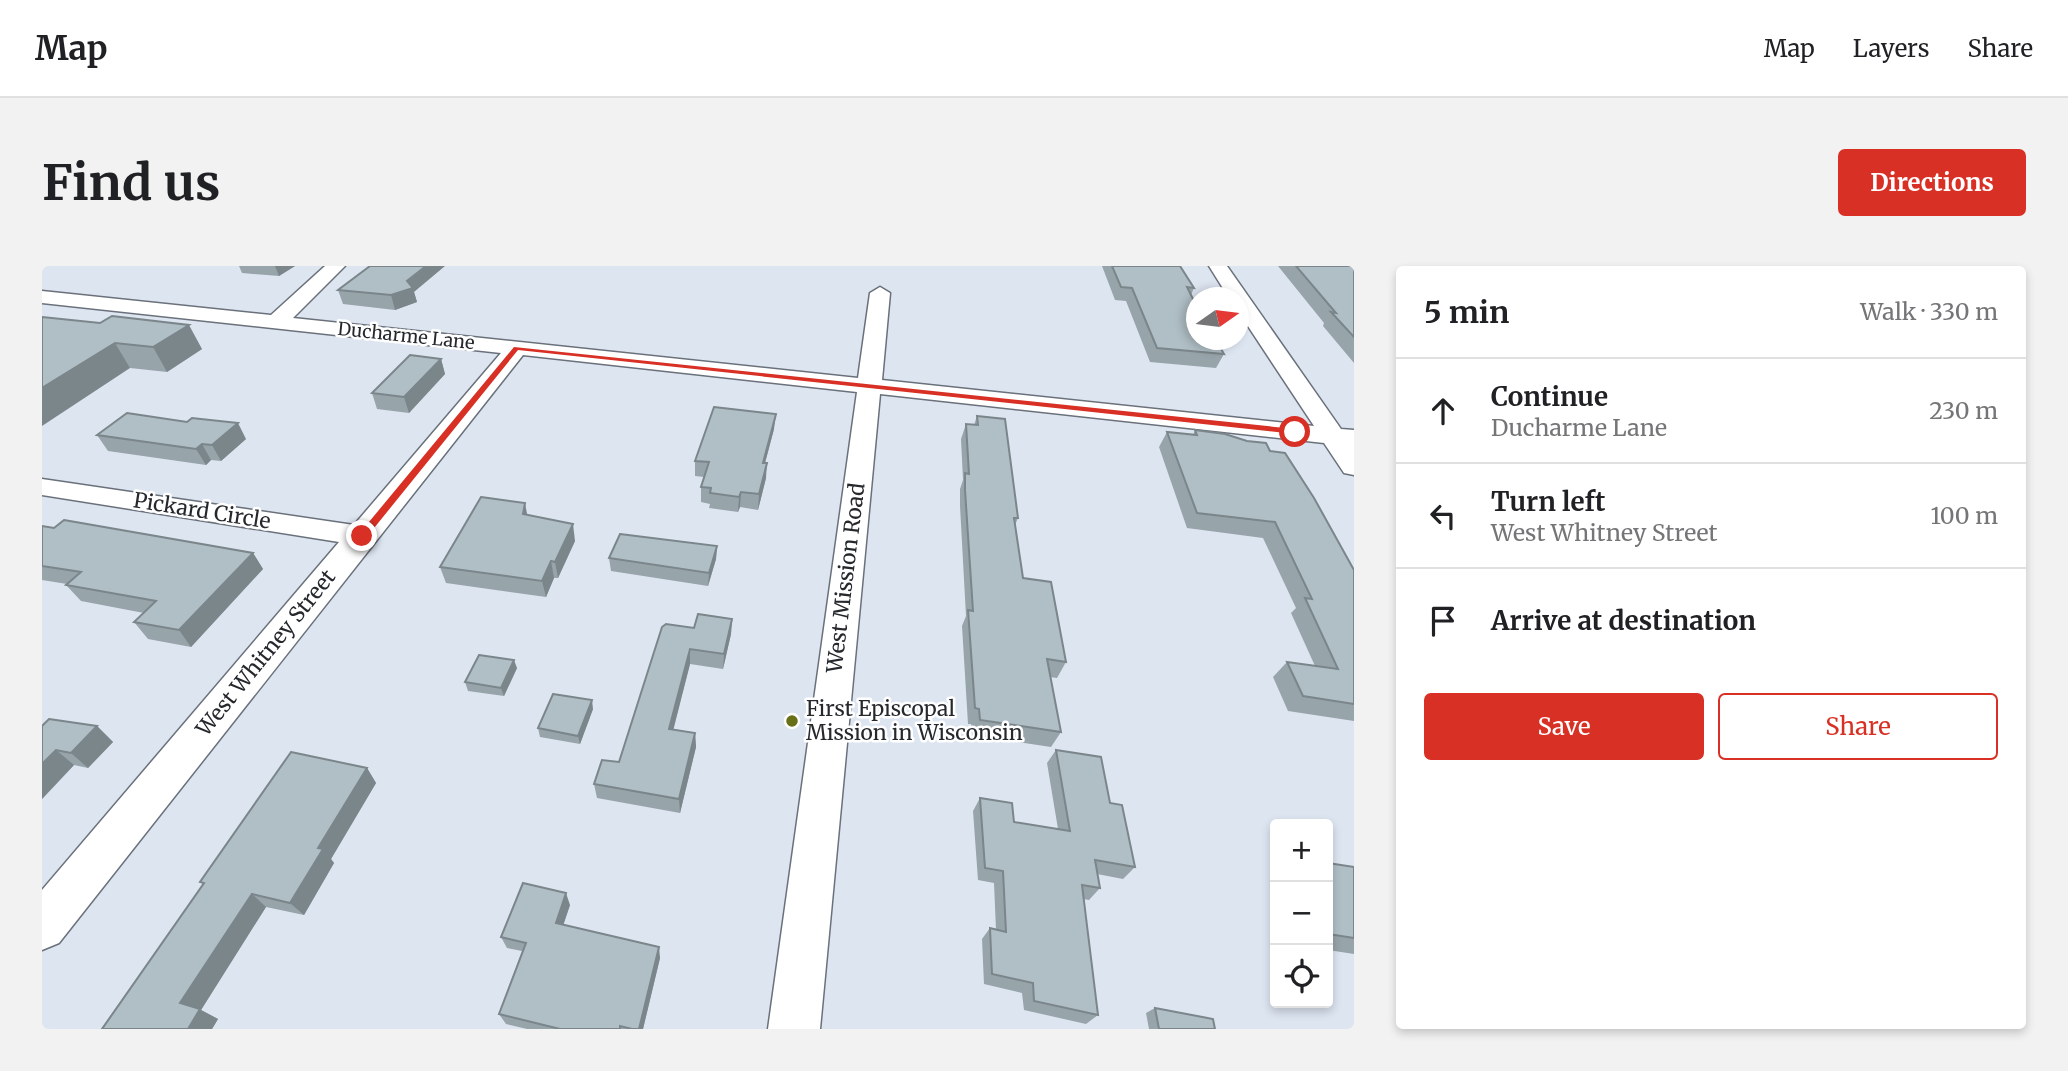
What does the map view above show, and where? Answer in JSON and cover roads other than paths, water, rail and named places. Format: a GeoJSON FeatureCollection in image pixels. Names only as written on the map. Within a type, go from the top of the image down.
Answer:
{"type":"FeatureCollection","features":[{"type":"Feature","properties":{"kind":"street"},"geometry":{"type":"LineString","coordinates":[[276,322],[337,266]]}},
{"type":"Feature","properties":{"kind":"street"},"geometry":{"type":"LineString","coordinates":[[1219,266],[1343,437],[1354,467]]}},
{"type":"Feature","properties":{"kind":"street","name":"West Mission Road"},"geometry":{"type":"LineString","coordinates":[[794,1029],[880,293]]}},
{"type":"Feature","properties":{"kind":"street","name":"Ducharme Lane"},"geometry":{"type":"LineString","coordinates":[[42,297],[1343,437]]}},
{"type":"Feature","properties":{"kind":"street","name":"West Whitney Street"},"geometry":{"type":"LineString","coordinates":[[42,926],[517,348]]}},
{"type":"Feature","properties":{"kind":"street","name":"Pickard Circle"},"geometry":{"type":"LineString","coordinates":[[42,487],[362,536]]}},
{"type":"Feature","properties":{"kind":"place","name":"First Episcopal Mission in Wisconsin"},"geometry":{"type":"Point","coordinates":[792,721]}}]}
